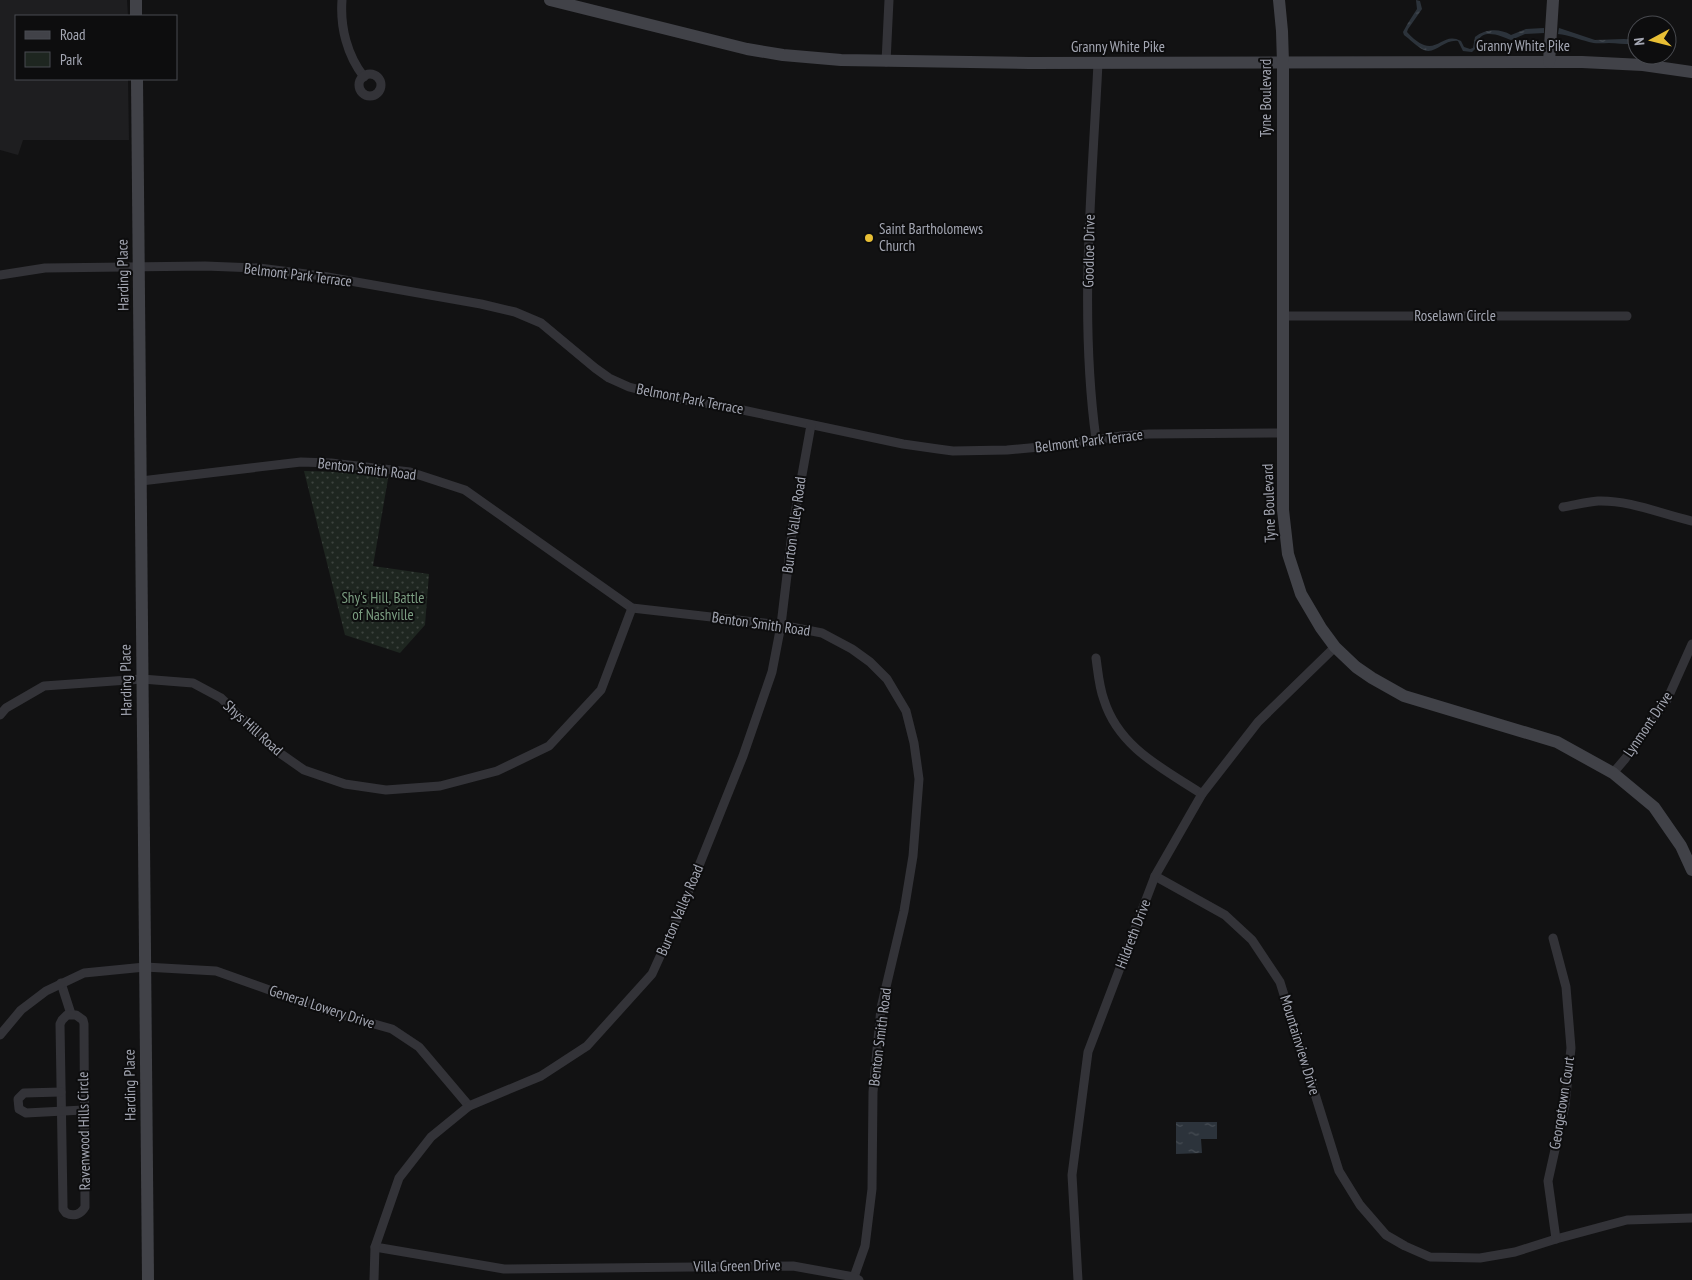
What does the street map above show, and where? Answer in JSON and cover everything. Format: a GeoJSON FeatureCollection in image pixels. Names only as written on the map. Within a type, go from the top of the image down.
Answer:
{"type":"FeatureCollection","features":[{"type":"Feature","properties":{"kind":"main road"},"geometry":{"type":"LineString","coordinates":[[136,0],[136,15]]}},
{"type":"Feature","properties":{"kind":"main road","name":"Granny White Pike"},"geometry":{"type":"LineString","coordinates":[[550,0],[700,38],[770,53],[822,59],[886,62],[1098,63],[1549,62],[1642,65],[1692,72]]}},
{"type":"Feature","properties":{"kind":"main road","name":"Tyne Boulevard"},"geometry":{"type":"LineString","coordinates":[[1279,0],[1283,63],[1283,510],[1288,554],[1297,583],[1308,607],[1335,647],[1362,672],[1404,696],[1557,742],[1613,773],[1654,807],[1680,846],[1692,870]]}},
{"type":"Feature","properties":{"kind":"main road"},"geometry":{"type":"LineString","coordinates":[[1549,62],[1553,0]]}},
{"type":"Feature","properties":{"kind":"main road","name":"Harding Place"},"geometry":{"type":"LineString","coordinates":[[137,80],[148,1280]]}},
{"type":"Feature","properties":{"kind":"street"},"geometry":{"type":"LineString","coordinates":[[342,0],[342,20],[346,41],[353,60],[364,77]]}},
{"type":"Feature","properties":{"kind":"street"},"geometry":{"type":"LineString","coordinates":[[886,62],[889,0]]}},
{"type":"Feature","properties":{"kind":"street","name":"Goodloe Drive"},"geometry":{"type":"LineString","coordinates":[[1096,439],[1090,379],[1088,225],[1098,63]]}},
{"type":"Feature","properties":{"kind":"street","name":"Belmont Park Terrace"},"geometry":{"type":"LineString","coordinates":[[0,275],[44,268],[139,266],[205,266],[276,270],[497,307],[541,323],[595,368],[609,378],[629,387],[659,395],[738,409],[903,444],[953,451],[1022,449],[1121,436],[1173,433],[1283,433]]}},
{"type":"Feature","properties":{"kind":"street","name":"Roselawn Circle"},"geometry":{"type":"LineString","coordinates":[[1283,316],[1628,316]]}},
{"type":"Feature","properties":{"kind":"street","name":"Burton Valley Road"},"geometry":{"type":"LineString","coordinates":[[374,1280],[375,1247],[399,1178],[431,1137],[469,1106],[541,1076],[587,1046],[652,974],[682,908],[742,756],[772,672],[781,625],[793,525],[811,425]]}},
{"type":"Feature","properties":{"kind":"street","name":"Benton Smith Road"},"geometry":{"type":"LineString","coordinates":[[141,481],[301,462],[331,463],[410,472],[465,490],[632,608],[781,625],[822,633],[852,649],[870,662],[886,679],[906,711],[914,743],[919,779],[913,856],[904,911],[881,1008],[873,1092],[872,1189],[865,1246],[856,1279]]}},
{"type":"Feature","properties":{"kind":"street"},"geometry":{"type":"LineString","coordinates":[[1563,507],[1596,501],[1611,502],[1631,505],[1692,521]]}},
{"type":"Feature","properties":{"kind":"street","name":"Shys Hill Road"},"geometry":{"type":"LineString","coordinates":[[0,715],[6,708],[44,686],[142,679],[193,683],[221,698],[274,750],[304,770],[345,784],[386,790],[440,786],[497,771],[549,746],[601,690],[632,608]]}},
{"type":"Feature","properties":{"kind":"street","name":"Lynmont Drive"},"geometry":{"type":"LineString","coordinates":[[1613,773],[1667,700],[1692,644]]}},
{"type":"Feature","properties":{"kind":"street","name":"Hildreth Drive"},"geometry":{"type":"LineString","coordinates":[[1078,1280],[1072,1175],[1088,1052],[1155,876],[1202,794],[1258,722],[1335,647]]}},
{"type":"Feature","properties":{"kind":"street"},"geometry":{"type":"LineString","coordinates":[[1096,658],[1103,699],[1123,736],[1144,756],[1202,794]]}},
{"type":"Feature","properties":{"kind":"street","name":"Mountainview Drive"},"geometry":{"type":"LineString","coordinates":[[1155,876],[1225,915],[1252,940],[1275,974],[1282,987],[1339,1170],[1360,1205],[1386,1235],[1430,1257],[1480,1258],[1515,1252],[1556,1239]]}},
{"type":"Feature","properties":{"kind":"street","name":"Georgetown Court"},"geometry":{"type":"LineString","coordinates":[[1553,938],[1566,987],[1570,1048],[1565,1105],[1548,1181],[1556,1239]]}},
{"type":"Feature","properties":{"kind":"street","name":"General Lowery Drive"},"geometry":{"type":"LineString","coordinates":[[0,1034],[21,1010],[46,991],[84,973],[144,967],[216,971],[328,1010],[392,1029],[419,1046],[469,1106]]}},
{"type":"Feature","properties":{"kind":"street","name":"Ravenwood Hills Circle"},"geometry":{"type":"LineString","coordinates":[[62,983],[71,1014]]}},
{"type":"Feature","properties":{"kind":"street","name":"Ravenwood Hills Circle"},"geometry":{"type":"LineString","coordinates":[[71,1014],[76,1014],[80,1017],[84,1024],[85,1207],[76,1214],[69,1214],[63,1209],[60,1024],[64,1018],[71,1014]]}},
{"type":"Feature","properties":{"kind":"street"},"geometry":{"type":"LineString","coordinates":[[61,1092],[24,1093],[18,1099],[19,1110],[22,1112],[83,1110]]}},
{"type":"Feature","properties":{"kind":"street"},"geometry":{"type":"LineString","coordinates":[[1556,1239],[1627,1220],[1692,1218]]}},
{"type":"Feature","properties":{"kind":"street","name":"Villa Green Drive"},"geometry":{"type":"LineString","coordinates":[[375,1247],[504,1269],[793,1266],[856,1279]]}},
{"type":"Feature","properties":{"kind":"shaded area"},"geometry":{"type":"Polygon","coordinates":[[[0,0],[127,0],[128,15],[15,15],[15,80],[128,80],[129,140],[23,140],[18,155],[0,150],[0,0]]]}},
{"type":"Feature","properties":{"kind":"green space","name":"Shy's Hill, Battle of Nashville"},"geometry":{"type":"Polygon","coordinates":[[[304,471],[389,473],[373,566],[429,574],[425,625],[400,653],[345,635],[304,471]]]}},
{"type":"Feature","properties":{"kind":"water"},"geometry":{"type":"Polygon","coordinates":[[[1416,0],[1420,1],[1422,9],[1407,32],[1425,45],[1431,46],[1454,38],[1461,41],[1464,47],[1470,49],[1473,48],[1475,37],[1488,31],[1497,30],[1511,35],[1526,29],[1544,28],[1544,33],[1525,34],[1511,40],[1493,34],[1484,35],[1480,37],[1476,48],[1472,52],[1463,51],[1458,41],[1448,42],[1432,50],[1424,50],[1404,35],[1403,32],[1417,9],[1416,0]]]}},
{"type":"Feature","properties":{"kind":"water"},"geometry":{"type":"Polygon","coordinates":[[[1559,28],[1595,40],[1627,39],[1627,44],[1591,43],[1558,34],[1559,28]]]}},
{"type":"Feature","properties":{"kind":"water"},"geometry":{"type":"Polygon","coordinates":[[[1176,1122],[1217,1122],[1217,1139],[1201,1139],[1202,1153],[1176,1154],[1176,1122]]]}},
{"type":"Feature","properties":{"kind":"place","name":"Saint Bartholomews Church"},"geometry":{"type":"Point","coordinates":[869,238]}}]}
